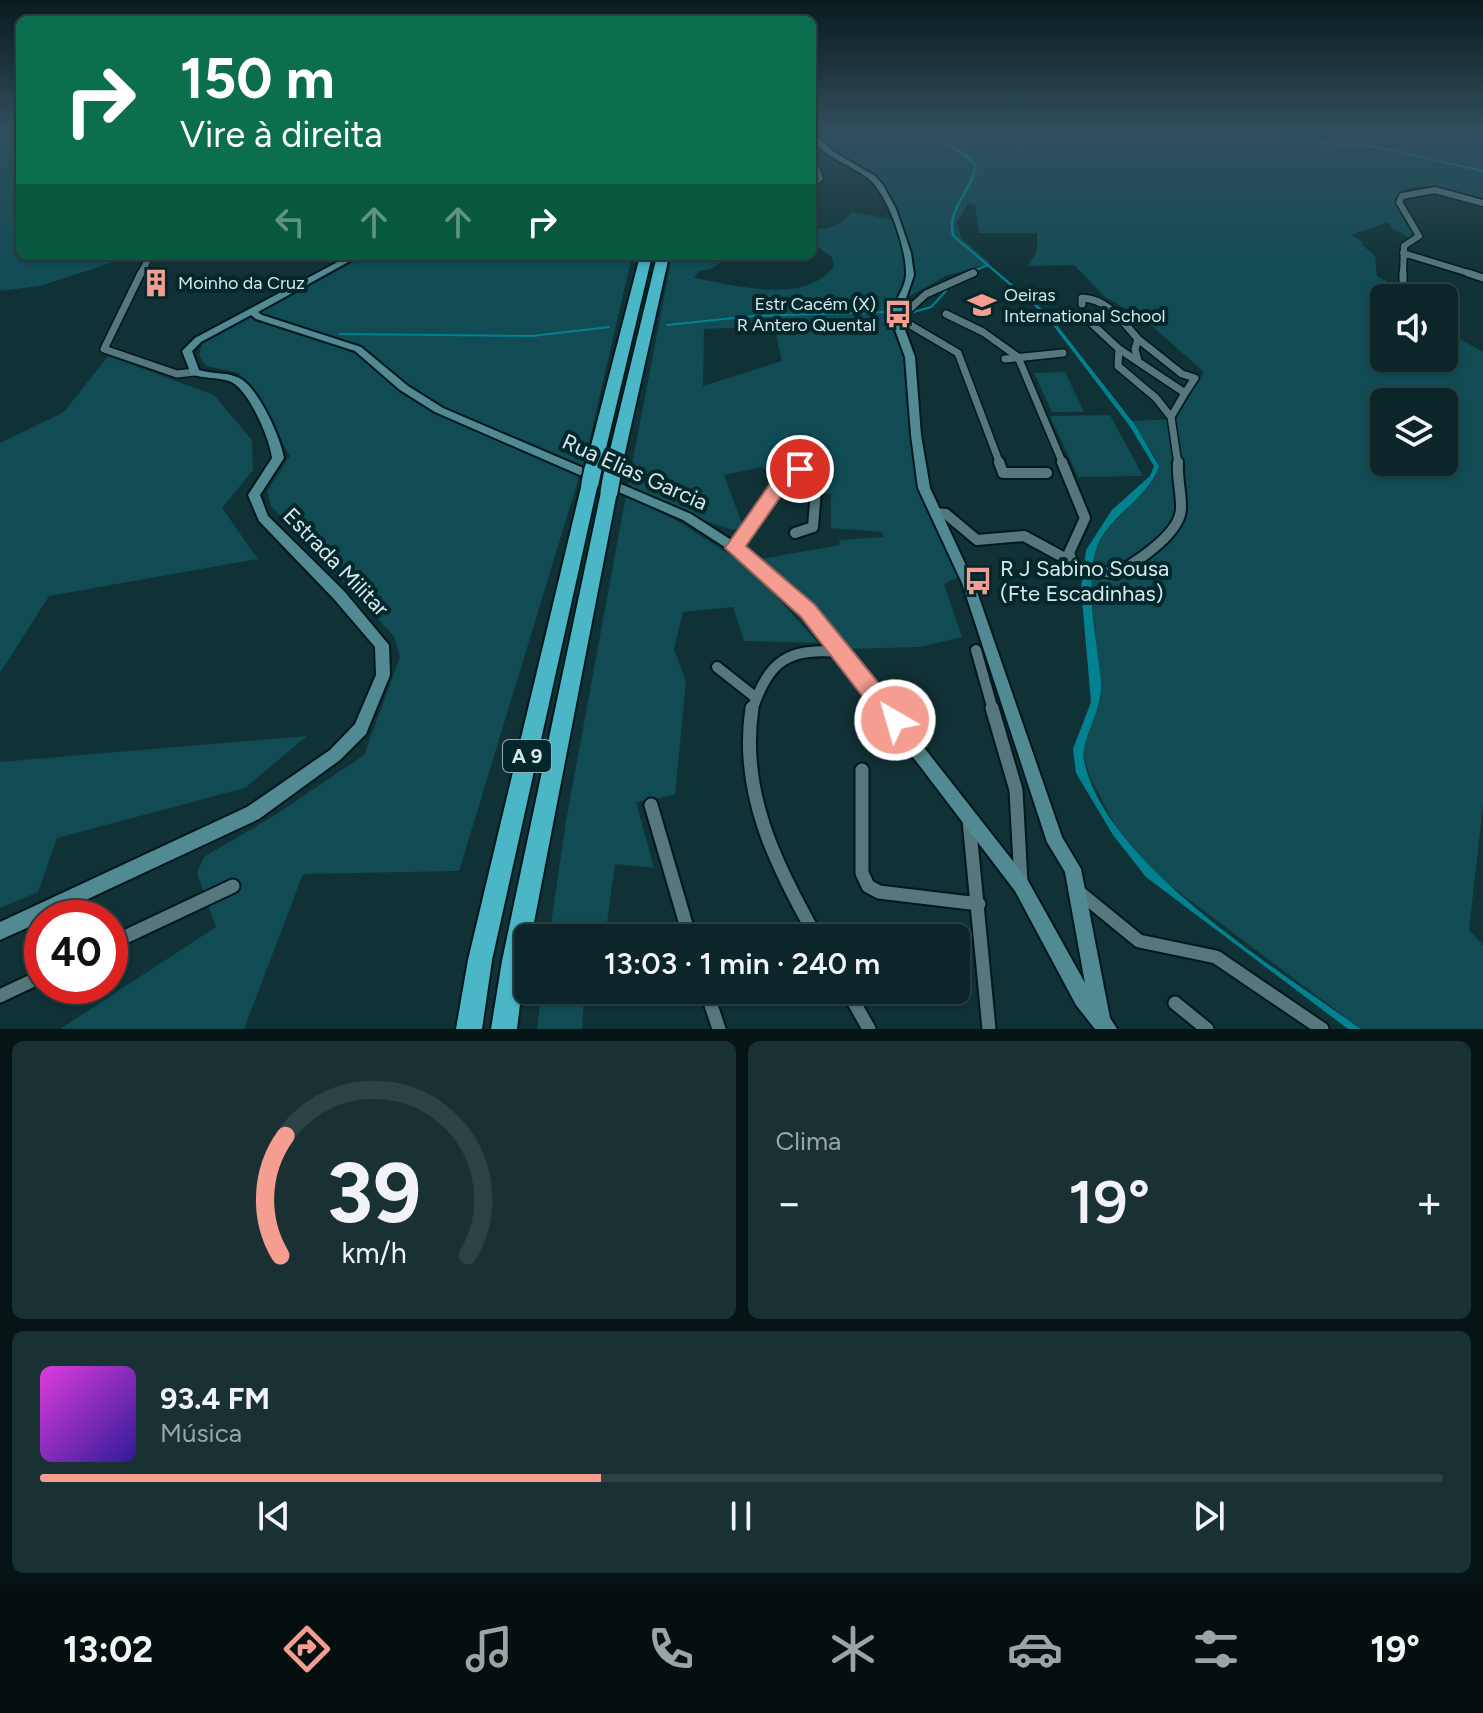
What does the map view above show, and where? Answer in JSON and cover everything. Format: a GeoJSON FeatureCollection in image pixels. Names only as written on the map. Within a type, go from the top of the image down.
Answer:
{"type":"FeatureCollection","features":[{"type":"Feature","properties":{"kind":"highway","name":"A 9"},"geometry":{"type":"LineString","coordinates":[[504,1029],[631,315],[645,260]]}},
{"type":"Feature","properties":{"kind":"highway","name":"A 9"},"geometry":{"type":"LineString","coordinates":[[469,1029],[483,944],[601,480],[650,316],[662,260]]}},
{"type":"Feature","properties":{"kind":"street"},"geometry":{"type":"LineString","coordinates":[[873,178],[887,193],[909,264],[910,280],[894,313],[902,323],[958,353],[1003,473],[1047,473]]}},
{"type":"Feature","properties":{"kind":"street"},"geometry":{"type":"LineString","coordinates":[[1403,284],[1404,246],[1419,236],[1399,202],[1402,196],[1422,190],[1446,192],[1483,203]]}},
{"type":"Feature","properties":{"kind":"street"},"geometry":{"type":"LineString","coordinates":[[1403,253],[1483,278]]}},
{"type":"Feature","properties":{"kind":"street"},"geometry":{"type":"LineString","coordinates":[[148,260],[104,349],[177,374],[195,372],[189,362],[190,346],[347,260]]}},
{"type":"Feature","properties":{"kind":"street"},"geometry":{"type":"LineString","coordinates":[[974,273],[932,291],[904,314],[902,323],[910,357],[924,488],[968,583],[1055,842],[1073,869],[1105,1026]]}},
{"type":"Feature","properties":{"kind":"street"},"geometry":{"type":"LineString","coordinates":[[272,319],[270,310],[277,297]]}},
{"type":"Feature","properties":{"kind":"street"},"geometry":{"type":"LineString","coordinates":[[1082,304],[1080,300],[1085,297],[1101,302],[1138,339],[1182,374],[1195,378],[1171,417]]}},
{"type":"Feature","properties":{"kind":"street","name":"Rua Elias Garcia"},"geometry":{"type":"LineString","coordinates":[[251,311],[358,349],[404,388],[439,410],[673,510],[735,548],[789,592],[841,652],[1021,885],[1083,998],[1105,1026]]}},
{"type":"Feature","properties":{"kind":"street"},"geometry":{"type":"LineString","coordinates":[[936,513],[946,514],[977,540],[1024,536],[1074,562],[1069,553],[1085,518],[1018,357],[983,332],[946,314]]}},
{"type":"Feature","properties":{"kind":"street","name":"Rua Elias Garcia"},"geometry":{"type":"LineString","coordinates":[[225,325],[272,319]]}},
{"type":"Feature","properties":{"kind":"street"},"geometry":{"type":"LineString","coordinates":[[1091,323],[1119,349],[1185,393]]}},
{"type":"Feature","properties":{"kind":"street"},"geometry":{"type":"LineString","coordinates":[[1138,339],[1135,349],[1138,361]]}},
{"type":"Feature","properties":{"kind":"street"},"geometry":{"type":"LineString","coordinates":[[1096,570],[1116,574],[1147,555],[1172,529],[1182,511],[1171,417],[1156,398],[1118,366],[1119,349]]}},
{"type":"Feature","properties":{"kind":"street"},"geometry":{"type":"LineString","coordinates":[[1005,359],[1063,353]]}},
{"type":"Feature","properties":{"kind":"street","name":"Estrada Militar"},"geometry":{"type":"LineString","coordinates":[[0,931],[253,813],[297,784],[342,749],[361,729],[383,675],[385,659],[376,634],[263,518],[256,506],[254,495],[279,451],[245,387],[230,378],[195,372]]}},
{"type":"Feature","properties":{"kind":"street"},"geometry":{"type":"LineString","coordinates":[[735,548],[787,474],[808,469],[817,477],[813,527],[809,531],[795,533]]}},
{"type":"Feature","properties":{"kind":"street"},"geometry":{"type":"LineString","coordinates":[[976,650],[1016,790],[1021,885]]}},
{"type":"Feature","properties":{"kind":"street"},"geometry":{"type":"LineString","coordinates":[[810,924],[771,851],[757,810],[749,734],[755,697],[777,664],[793,652],[841,652]]}},
{"type":"Feature","properties":{"kind":"street"},"geometry":{"type":"LineString","coordinates":[[717,667],[755,697]]}},
{"type":"Feature","properties":{"kind":"street"},"geometry":{"type":"LineString","coordinates":[[862,770],[862,873],[868,886],[879,892],[979,904]]}},
{"type":"Feature","properties":{"kind":"street"},"geometry":{"type":"LineString","coordinates":[[651,805],[686,924]]}},
{"type":"Feature","properties":{"kind":"street"},"geometry":{"type":"LineString","coordinates":[[969,816],[989,1029]]}},
{"type":"Feature","properties":{"kind":"street"},"geometry":{"type":"LineString","coordinates":[[128,936],[233,886]]}},
{"type":"Feature","properties":{"kind":"street"},"geometry":{"type":"LineString","coordinates":[[1076,890],[1139,941],[1216,957],[1322,1029]]}},
{"type":"Feature","properties":{"kind":"street"},"geometry":{"type":"LineString","coordinates":[[0,996],[24,985]]}},
{"type":"Feature","properties":{"kind":"street"},"geometry":{"type":"LineString","coordinates":[[1175,1003],[1207,1029]]}},
{"type":"Feature","properties":{"kind":"street"},"geometry":{"type":"LineString","coordinates":[[711,1004],[719,1029]]}},
{"type":"Feature","properties":{"kind":"street"},"geometry":{"type":"LineString","coordinates":[[855,1004],[869,1029]]}},
{"type":"Feature","properties":{"kind":"shaded area"},"geometry":{"type":"Polygon","coordinates":[[[0,178],[16,178],[16,260],[120,260],[40,286],[0,291],[0,178]]]}},
{"type":"Feature","properties":{"kind":"shaded area"},"geometry":{"type":"Polygon","coordinates":[[[868,178],[1483,178],[1483,200],[1435,187],[1422,186],[1401,192],[1394,201],[1412,229],[1411,238],[1394,230],[1388,222],[1351,235],[1363,242],[1361,244],[1375,256],[1377,276],[1391,284],[1370,284],[1370,372],[1458,372],[1458,338],[1483,352],[1483,805],[1469,930],[1483,945],[1483,1029],[1361,1029],[1151,871],[1121,836],[1090,777],[1082,748],[1101,698],[1091,589],[1095,551],[1107,529],[1155,478],[1157,460],[1131,421],[1176,419],[1204,372],[1145,320],[1105,297],[1074,265],[1028,266],[1037,251],[1037,233],[979,233],[975,205],[968,204],[957,222],[961,238],[990,263],[946,276],[899,302],[896,308],[908,348],[924,488],[965,574],[944,584],[962,637],[920,647],[845,649],[802,592],[760,559],[840,545],[839,540],[884,537],[881,532],[831,528],[831,494],[822,493],[821,472],[813,464],[772,472],[762,467],[724,475],[743,526],[733,530],[705,521],[628,485],[671,260],[723,260],[711,269],[699,271],[694,278],[768,290],[806,286],[834,266],[832,257],[816,246],[816,229],[835,226],[852,212],[895,220],[883,192],[868,178]],[[774,326],[704,329],[703,386],[782,361],[774,326]]]}},
{"type":"Feature","properties":{"kind":"shaded area"},"geometry":{"type":"Polygon","coordinates":[[[974,178],[955,217],[955,236],[1049,315],[1135,425],[1159,466],[1146,489],[1107,529],[1095,553],[1092,569],[1092,602],[1101,685],[1084,760],[1098,799],[1124,837],[1159,875],[1199,911],[1361,1029],[1348,1029],[1146,877],[1113,835],[1076,773],[1073,749],[1091,702],[1081,588],[1086,550],[1112,510],[1150,476],[1154,466],[1129,425],[1046,316],[952,236],[952,217],[968,183],[974,178]]]}},
{"type":"Feature","properties":{"kind":"shaded area"},"geometry":{"type":"Polygon","coordinates":[[[358,260],[631,260],[587,451],[459,871],[303,874],[244,1029],[60,1029],[98,1004],[128,1004],[128,985],[216,927],[197,873],[204,857],[275,815],[364,755],[400,657],[394,636],[271,506],[267,491],[290,456],[239,373],[206,366],[199,355],[202,344],[358,260]]]}},
{"type":"Feature","properties":{"kind":"shaded area"},"geometry":{"type":"Polygon","coordinates":[[[108,356],[214,395],[252,440],[253,470],[222,508],[258,559],[49,596],[0,673],[0,443],[64,412],[108,356]]]}},
{"type":"Feature","properties":{"kind":"shaded area"},"geometry":{"type":"Polygon","coordinates":[[[1065,372],[1084,412],[1052,412],[1034,373],[1065,372]]]}},
{"type":"Feature","properties":{"kind":"shaded area"},"geometry":{"type":"Polygon","coordinates":[[[1110,415],[1143,476],[1078,477],[1050,416],[1110,415]]]}},
{"type":"Feature","properties":{"kind":"shaded area"},"geometry":{"type":"Polygon","coordinates":[[[626,495],[681,523],[752,569],[818,643],[744,641],[733,607],[683,612],[674,649],[686,681],[675,795],[636,802],[654,868],[615,864],[607,924],[551,924],[566,821],[626,495]]]}},
{"type":"Feature","properties":{"kind":"shaded area"},"geometry":{"type":"Polygon","coordinates":[[[307,736],[245,788],[57,838],[38,892],[0,908],[0,762],[307,736]]]}},
{"type":"Feature","properties":{"kind":"shaded area"},"geometry":{"type":"Polygon","coordinates":[[[540,1004],[583,1004],[582,1029],[537,1029],[540,1004]]]}},
{"type":"Feature","properties":{"kind":"waterway"},"geometry":{"type":"LineString","coordinates":[[951,280],[988,265]]}},
{"type":"Feature","properties":{"kind":"waterway"},"geometry":{"type":"LineString","coordinates":[[910,313],[931,307],[946,291]]}},
{"type":"Feature","properties":{"kind":"waterway"},"geometry":{"type":"LineString","coordinates":[[667,325],[753,316],[885,312]]}},
{"type":"Feature","properties":{"kind":"waterway"},"geometry":{"type":"LineString","coordinates":[[340,334],[532,336],[609,327]]}},
{"type":"Feature","properties":{"kind":"place","name":"Moinho da Cruz"},"geometry":{"type":"Point","coordinates":[156,283]}},
{"type":"Feature","properties":{"kind":"place","name":"Oeiras International School"},"geometry":{"type":"Point","coordinates":[982,305]}},
{"type":"Feature","properties":{"kind":"place","name":"Estr Cacém (X) R Antero Quental"},"geometry":{"type":"Point","coordinates":[898,314]}},
{"type":"Feature","properties":{"kind":"place","name":"R J Sabino Sousa (Fte Escadinhas)"},"geometry":{"type":"Point","coordinates":[978,581]}},
{"type":"Feature","properties":{"kind":"route"},"geometry":{"type":"LineString","coordinates":[[800,469],[791,471],[783,478],[735,548],[808,611],[895,720]]}}]}
